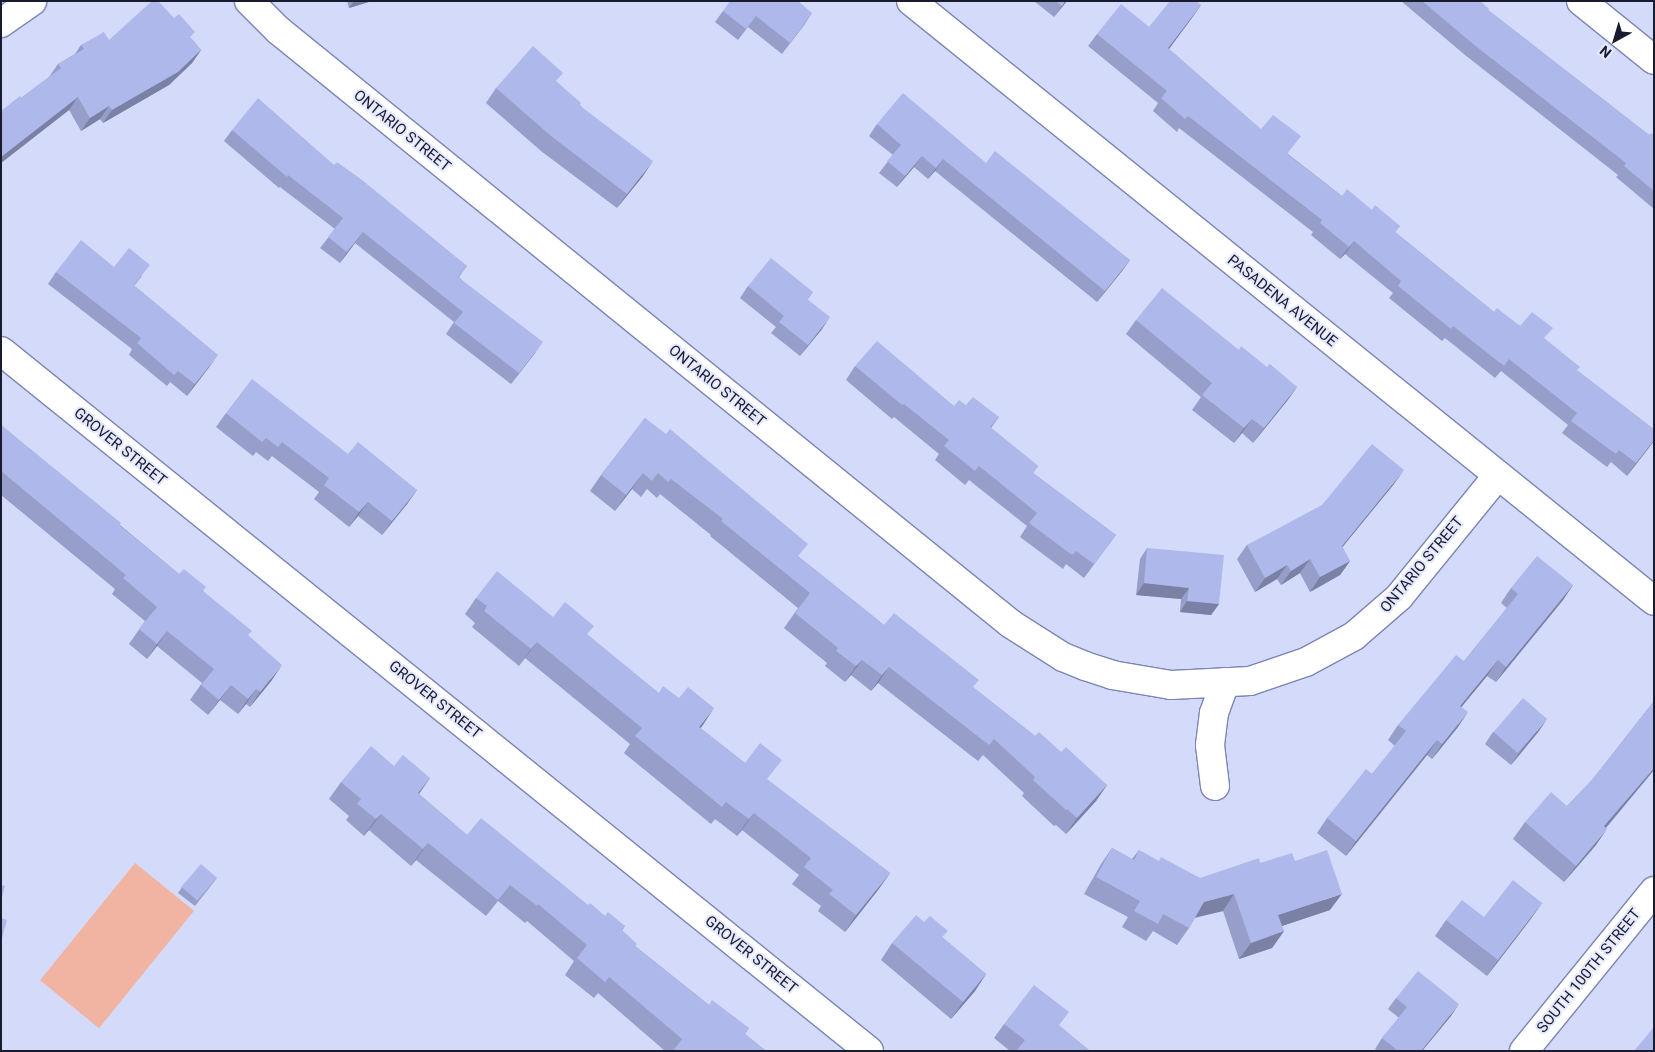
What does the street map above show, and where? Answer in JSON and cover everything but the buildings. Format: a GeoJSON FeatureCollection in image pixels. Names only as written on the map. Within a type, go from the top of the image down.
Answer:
{"type":"FeatureCollection","features":[{"type":"Feature","properties":{"kind":"street"},"geometry":{"type":"LineString","coordinates":[[1,23],[32,1]]}},
{"type":"Feature","properties":{"kind":"street","name":"ONTARIO STREET"},"geometry":{"type":"LineString","coordinates":[[249,1],[278,30],[1011,624],[1063,656],[1112,675],[1172,685],[1250,680],[1306,662],[1333,649],[1378,618],[1399,597],[1498,474]]}},
{"type":"Feature","properties":{"kind":"street","name":"PASADENA AVENUE"},"geometry":{"type":"LineString","coordinates":[[911,1],[1654,601]]}},
{"type":"Feature","properties":{"kind":"street"},"geometry":{"type":"LineString","coordinates":[[1581,1],[1654,60]]}},
{"type":"Feature","properties":{"kind":"street","name":"GROVER STREET"},"geometry":{"type":"LineString","coordinates":[[1,351],[869,1051]]}},
{"type":"Feature","properties":{"kind":"street"},"geometry":{"type":"LineString","coordinates":[[1215,786],[1210,745],[1214,712],[1225,682]]}},
{"type":"Feature","properties":{"kind":"street","name":"SOUTH 100TH STREET"},"geometry":{"type":"LineString","coordinates":[[1524,1051],[1654,891]]}},
{"type":"Feature","properties":{"kind":"shaded area"},"geometry":{"type":"Polygon","coordinates":[[[135,863],[194,911],[99,1028],[40,980],[135,863]]]}}]}
